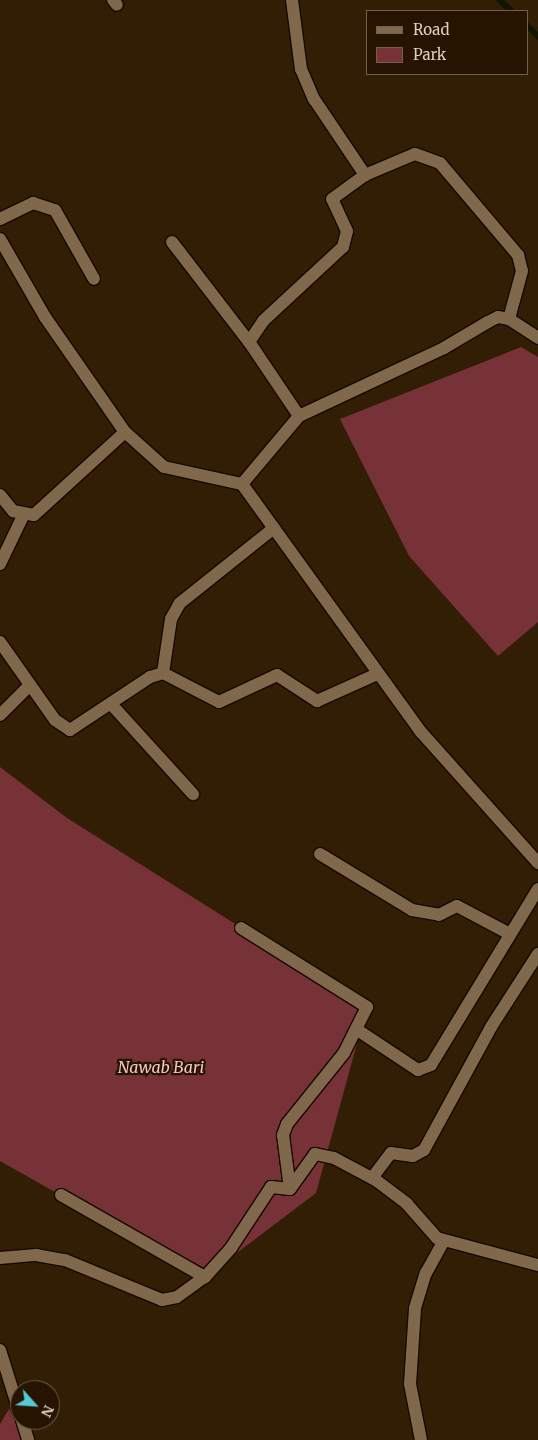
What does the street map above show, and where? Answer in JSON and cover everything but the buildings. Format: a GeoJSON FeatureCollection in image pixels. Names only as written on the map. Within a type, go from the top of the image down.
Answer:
{"type":"FeatureCollection","features":[{"type":"Feature","properties":{"kind":"street"},"geometry":{"type":"LineString","coordinates":[[292,0],[301,69],[314,100],[365,175]]}},
{"type":"Feature","properties":{"kind":"street"},"geometry":{"type":"LineString","coordinates":[[249,342],[263,321],[343,247],[347,231],[332,199],[365,175],[415,154],[440,163],[518,255],[522,271],[509,319]]}},
{"type":"Feature","properties":{"kind":"street"},"geometry":{"type":"LineString","coordinates":[[0,219],[33,203],[55,210],[94,278]]}},
{"type":"Feature","properties":{"kind":"street"},"geometry":{"type":"LineString","coordinates":[[0,239],[46,317],[125,432],[164,467],[242,484],[377,674],[421,732],[538,863]]}},
{"type":"Feature","properties":{"kind":"street"},"geometry":{"type":"LineString","coordinates":[[172,242],[249,342],[299,416]]}},
{"type":"Feature","properties":{"kind":"street"},"geometry":{"type":"LineString","coordinates":[[242,484],[299,416],[498,317],[509,319],[538,338]]}},
{"type":"Feature","properties":{"kind":"street"},"geometry":{"type":"LineString","coordinates":[[0,564],[23,516],[44,509],[125,432]]}},
{"type":"Feature","properties":{"kind":"street"},"geometry":{"type":"LineString","coordinates":[[0,495],[23,516]]}},
{"type":"Feature","properties":{"kind":"street"},"geometry":{"type":"LineString","coordinates":[[163,673],[171,618],[180,604],[274,528]]}},
{"type":"Feature","properties":{"kind":"street"},"geometry":{"type":"LineString","coordinates":[[0,642],[29,686],[55,720],[70,730],[150,677],[163,673],[219,702],[277,675],[317,701],[377,674]]}},
{"type":"Feature","properties":{"kind":"street"},"geometry":{"type":"LineString","coordinates":[[0,715],[29,686]]}},
{"type":"Feature","properties":{"kind":"street"},"geometry":{"type":"LineString","coordinates":[[111,704],[193,794]]}},
{"type":"Feature","properties":{"kind":"street"},"geometry":{"type":"LineString","coordinates":[[320,854],[412,910],[439,915],[457,906],[508,933]]}},
{"type":"Feature","properties":{"kind":"street"},"geometry":{"type":"LineString","coordinates":[[359,1031],[424,1070],[508,933],[538,889]]}},
{"type":"Feature","properties":{"kind":"street"},"geometry":{"type":"LineString","coordinates":[[241,928],[362,1002],[368,1014],[359,1031],[287,1124],[283,1135],[290,1189]]}},
{"type":"Feature","properties":{"kind":"street"},"geometry":{"type":"LineString","coordinates":[[372,1178],[391,1153],[413,1156],[424,1150],[491,1027],[538,954]]}},
{"type":"Feature","properties":{"kind":"street"},"geometry":{"type":"LineString","coordinates":[[290,1189],[315,1154],[334,1158],[372,1178],[444,1241],[538,1265]]}},
{"type":"Feature","properties":{"kind":"street"},"geometry":{"type":"LineString","coordinates":[[0,1258],[36,1255],[65,1260],[162,1300],[177,1297],[205,1277],[231,1248],[271,1187],[290,1189]]}},
{"type":"Feature","properties":{"kind":"street"},"geometry":{"type":"LineString","coordinates":[[60,1195],[205,1277]]}},
{"type":"Feature","properties":{"kind":"street"},"geometry":{"type":"LineString","coordinates":[[421,1440],[410,1384],[415,1308],[426,1273],[444,1241]]}},
{"type":"Feature","properties":{"kind":"street"},"geometry":{"type":"LineString","coordinates":[[0,1350],[10,1382]]}},
{"type":"Feature","properties":{"kind":"green space"},"geometry":{"type":"Polygon","coordinates":[[[521,347],[538,357],[538,622],[498,656],[409,556],[340,419],[521,347]]]}},
{"type":"Feature","properties":{"kind":"green space","name":"Nawab Bari"},"geometry":{"type":"Polygon","coordinates":[[[0,767],[67,818],[367,1007],[316,1193],[205,1277],[0,1161],[0,767]]]}},
{"type":"Feature","properties":{"kind":"green space"},"geometry":{"type":"Polygon","coordinates":[[[9,1409],[10,1430],[19,1430],[24,1440],[0,1440],[0,1424],[9,1409]]]}},
{"type":"Feature","properties":{"kind":"waterway"},"geometry":{"type":"LineString","coordinates":[[500,0],[511,10]]}},
{"type":"Feature","properties":{"kind":"waterway"},"geometry":{"type":"LineString","coordinates":[[528,26],[538,36]]}}]}
